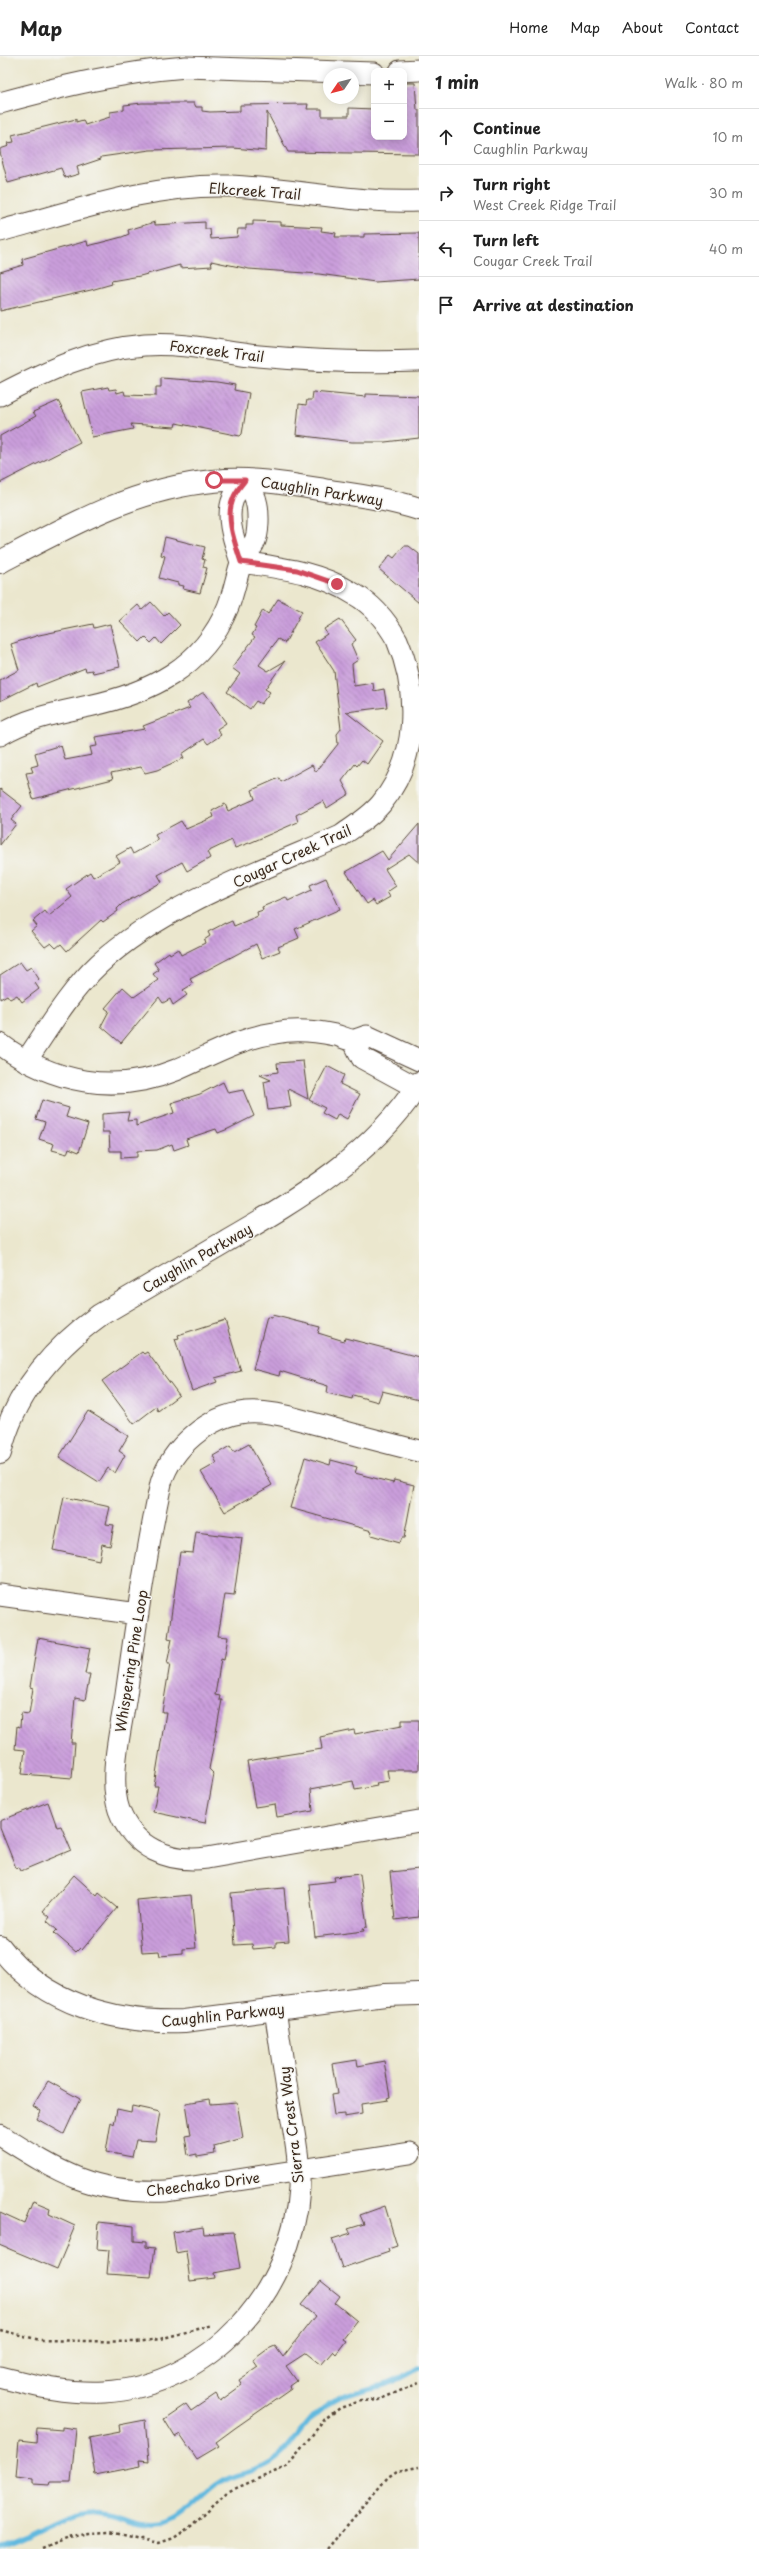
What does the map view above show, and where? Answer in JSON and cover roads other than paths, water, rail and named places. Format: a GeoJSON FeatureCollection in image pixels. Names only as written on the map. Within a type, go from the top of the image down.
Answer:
{"type":"FeatureCollection","features":[{"type":"Feature","properties":{"kind":"street"},"geometry":{"type":"LineString","coordinates":[[0,103],[96,78],[155,70],[214,68],[371,73]]}},
{"type":"Feature","properties":{"kind":"street"},"geometry":{"type":"LineString","coordinates":[[407,71],[419,70]]}},
{"type":"Feature","properties":{"kind":"street","name":"Elkcreek Trail"},"geometry":{"type":"LineString","coordinates":[[0,231],[153,191],[204,186],[252,188],[351,199],[419,201]]}},
{"type":"Feature","properties":{"kind":"street","name":"Foxcreek Trail"},"geometry":{"type":"LineString","coordinates":[[0,395],[67,362],[91,354],[144,345],[191,346],[257,356],[327,361],[419,361]]}},
{"type":"Feature","properties":{"kind":"street","name":"Caughlin Parkway"},"geometry":{"type":"LineString","coordinates":[[0,562],[88,516],[117,504],[180,486],[214,480],[245,480],[284,483],[373,498],[419,509]]}},
{"type":"Feature","properties":{"kind":"street"},"geometry":{"type":"LineString","coordinates":[[0,735],[15,726],[36,718],[129,695],[155,686],[177,672],[198,653],[214,632],[232,597],[241,562],[254,543],[256,529],[256,500],[245,480]]}},
{"type":"Feature","properties":{"kind":"street","name":"Cougar Creek Trail"},"geometry":{"type":"LineString","coordinates":[[26,1061],[84,981],[116,949],[132,936],[183,907],[341,836],[363,821],[382,804],[397,783],[408,759],[415,736],[418,710],[416,684],[406,654],[392,632],[374,609],[356,594],[317,576],[241,562]]}},
{"type":"Feature","properties":{"kind":"street"},"geometry":{"type":"LineString","coordinates":[[0,1044],[26,1061],[74,1080],[115,1084],[135,1082],[176,1070],[237,1042],[256,1036],[297,1031],[319,1032],[353,1040],[367,1036],[376,1038],[419,1060]]}},
{"type":"Feature","properties":{"kind":"street"},"geometry":{"type":"LineString","coordinates":[[353,1040],[362,1058],[418,1086]]}},
{"type":"Feature","properties":{"kind":"street","name":"Caughlin Parkway"},"geometry":{"type":"LineString","coordinates":[[0,1453],[12,1418],[36,1376],[54,1353],[80,1329],[100,1315],[268,1217],[317,1185],[363,1149],[418,1086]]}},
{"type":"Feature","properties":{"kind":"street","name":"Whispering Pine Loop"},"geometry":{"type":"LineString","coordinates":[[419,1451],[290,1417],[261,1412],[238,1414],[211,1425],[180,1448],[171,1458],[164,1473],[138,1614],[119,1740],[116,1788],[123,1819],[133,1834],[143,1844],[164,1855],[194,1859],[419,1821]]}},
{"type":"Feature","properties":{"kind":"street"},"geometry":{"type":"LineString","coordinates":[[0,1595],[138,1614]]}},
{"type":"Feature","properties":{"kind":"street","name":"Caughlin Parkway"},"geometry":{"type":"LineString","coordinates":[[0,1947],[21,1969],[46,1988],[73,2003],[126,2019],[156,2022],[184,2021],[385,1995],[419,1994]]}},
{"type":"Feature","properties":{"kind":"street","name":"Sierra Crest Way"},"geometry":{"type":"LineString","coordinates":[[0,2377],[49,2389],[78,2392],[105,2392],[131,2388],[161,2379],[190,2366],[218,2347],[240,2326],[261,2302],[275,2279],[287,2251],[296,2218],[299,2171],[275,2009]]}},
{"type":"Feature","properties":{"kind":"street","name":"Cheechako Drive"},"geometry":{"type":"LineString","coordinates":[[0,2135],[53,2169],[108,2189],[138,2192],[167,2191],[410,2153]]}},
{"type":"Feature","properties":{"kind":"waterway"},"geometry":{"type":"LineString","coordinates":[[0,2547],[23,2539],[59,2521],[82,2514],[102,2514],[149,2525],[167,2523],[180,2516],[223,2481],[231,2477],[256,2470],[272,2462],[286,2450],[310,2420],[332,2402],[352,2393],[391,2382],[419,2368]]}}]}
